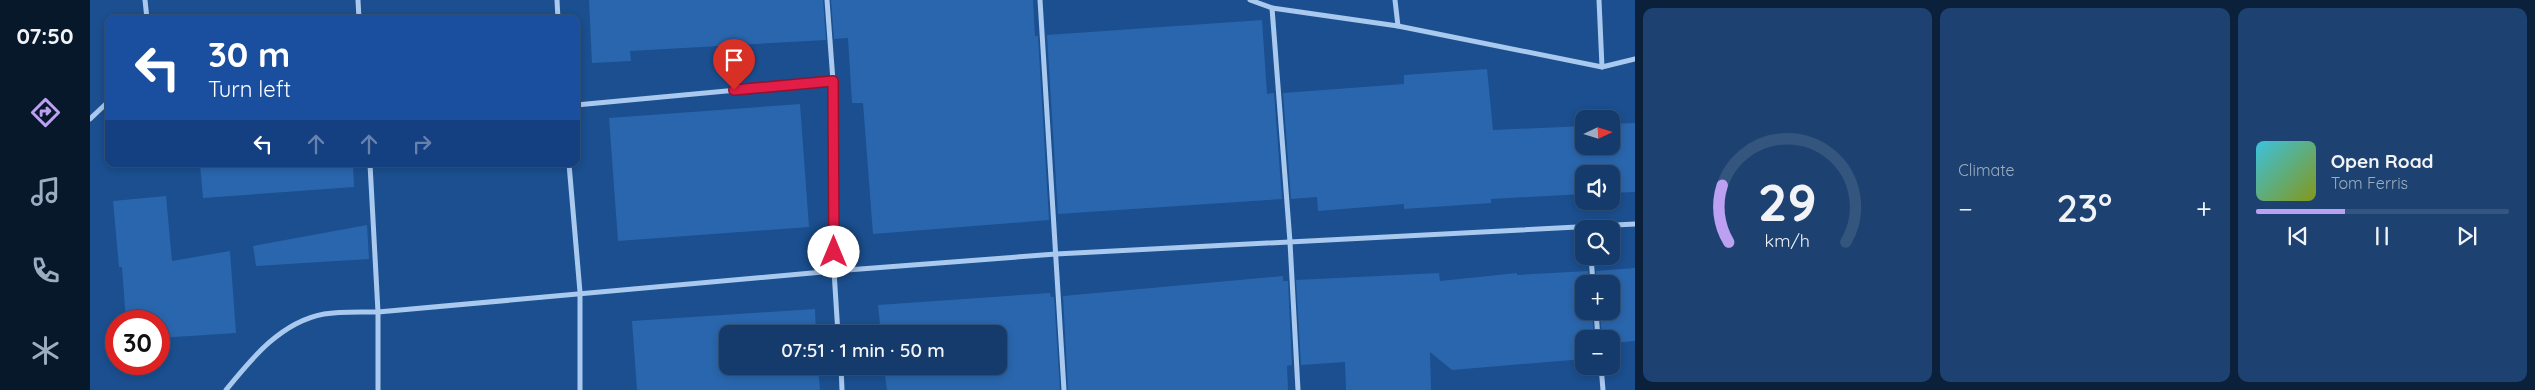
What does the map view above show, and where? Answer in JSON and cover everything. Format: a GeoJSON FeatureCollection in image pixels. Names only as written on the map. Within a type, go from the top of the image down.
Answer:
{"type":"FeatureCollection","features":[{"type":"Feature","properties":{"kind":"street"},"geometry":{"type":"LineString","coordinates":[[145,0],[147,15]]}},
{"type":"Feature","properties":{"kind":"street"},"geometry":{"type":"LineString","coordinates":[[358,0],[359,15]]}},
{"type":"Feature","properties":{"kind":"street"},"geometry":{"type":"LineString","coordinates":[[557,0],[558,15]]}},
{"type":"Feature","properties":{"kind":"street"},"geometry":{"type":"LineString","coordinates":[[827,0],[833,81],[834,271],[837,325]]}},
{"type":"Feature","properties":{"kind":"street"},"geometry":{"type":"LineString","coordinates":[[1040,0],[1064,390]]}},
{"type":"Feature","properties":{"kind":"street"},"geometry":{"type":"LineString","coordinates":[[1250,0],[1272,8],[1398,26],[1602,67],[1635,59]]}},
{"type":"Feature","properties":{"kind":"street"},"geometry":{"type":"LineString","coordinates":[[1395,0],[1398,26]]}},
{"type":"Feature","properties":{"kind":"street"},"geometry":{"type":"LineString","coordinates":[[1599,0],[1602,67]]}},
{"type":"Feature","properties":{"kind":"street"},"geometry":{"type":"LineString","coordinates":[[1272,8],[1290,242],[1298,390]]}},
{"type":"Feature","properties":{"kind":"street"},"geometry":{"type":"LineString","coordinates":[[580,105],[833,81]]}},
{"type":"Feature","properties":{"kind":"street"},"geometry":{"type":"LineString","coordinates":[[90,119],[105,105]]}},
{"type":"Feature","properties":{"kind":"street"},"geometry":{"type":"LineString","coordinates":[[370,167],[378,312],[378,390]]}},
{"type":"Feature","properties":{"kind":"street"},"geometry":{"type":"LineString","coordinates":[[569,167],[580,292],[580,390]]}},
{"type":"Feature","properties":{"kind":"street"},"geometry":{"type":"LineString","coordinates":[[1620,225],[1635,224]]}},
{"type":"Feature","properties":{"kind":"street"},"geometry":{"type":"LineString","coordinates":[[226,390],[253,356],[289,327],[324,314],[378,312],[580,292],[1056,254],[1575,229]]}},
{"type":"Feature","properties":{"kind":"street"},"geometry":{"type":"LineString","coordinates":[[841,375],[842,390]]}},
{"type":"Feature","properties":{"kind":"street"},"geometry":{"type":"LineString","coordinates":[[1602,375],[1603,390]]}},
{"type":"Feature","properties":{"kind":"building"},"geometry":{"type":"Polygon","coordinates":[[[589,0],[823,0],[826,40],[630,51],[631,61],[592,63],[589,0]]]}},
{"type":"Feature","properties":{"kind":"building"},"geometry":{"type":"Polygon","coordinates":[[[831,0],[1033,0],[1035,36],[1038,36],[1049,220],[873,234],[863,103],[852,103],[848,38],[834,39],[831,0]]]}},
{"type":"Feature","properties":{"kind":"building"},"geometry":{"type":"Polygon","coordinates":[[[1262,20],[1267,94],[1274,93],[1282,199],[1058,214],[1047,35],[1262,20]]]}},
{"type":"Feature","properties":{"kind":"building"},"geometry":{"type":"Polygon","coordinates":[[[1487,69],[1493,130],[1575,126],[1575,155],[1620,155],[1620,124],[1635,123],[1635,192],[1620,193],[1620,165],[1575,165],[1575,194],[1491,199],[1491,203],[1404,209],[1404,204],[1318,211],[1317,197],[1291,199],[1283,93],[1404,84],[1404,75],[1487,69]]]}},
{"type":"Feature","properties":{"kind":"building"},"geometry":{"type":"Polygon","coordinates":[[[800,104],[809,227],[618,241],[609,118],[800,104]]]}},
{"type":"Feature","properties":{"kind":"building"},"geometry":{"type":"Polygon","coordinates":[[[200,167],[353,167],[354,187],[203,198],[200,167]]]}},
{"type":"Feature","properties":{"kind":"building"},"geometry":{"type":"Polygon","coordinates":[[[166,196],[172,261],[230,251],[236,333],[170,337],[170,310],[125,310],[122,267],[119,267],[113,201],[166,196]]]}},
{"type":"Feature","properties":{"kind":"building"},"geometry":{"type":"Polygon","coordinates":[[[367,225],[369,259],[256,266],[253,246],[367,225]]]}},
{"type":"Feature","properties":{"kind":"building"},"geometry":{"type":"Polygon","coordinates":[[[1635,268],[1635,341],[1620,342],[1620,330],[1601,330],[1601,320],[1620,320],[1620,275],[1596,275],[1596,271],[1635,268]]]}},
{"type":"Feature","properties":{"kind":"building"},"geometry":{"type":"Polygon","coordinates":[[[1588,271],[1588,275],[1575,275],[1575,320],[1593,320],[1593,330],[1575,330],[1575,360],[1452,370],[1430,352],[1431,390],[1346,390],[1345,362],[1301,365],[1296,280],[1439,273],[1440,281],[1517,273],[1517,275],[1588,271]]]}},
{"type":"Feature","properties":{"kind":"building"},"geometry":{"type":"Polygon","coordinates":[[[1283,276],[1283,281],[1288,281],[1292,365],[1287,366],[1288,390],[1068,390],[1063,296],[1283,276]]]}},
{"type":"Feature","properties":{"kind":"building"},"geometry":{"type":"Polygon","coordinates":[[[1050,293],[1051,297],[1054,297],[1060,390],[887,390],[885,375],[1007,375],[1007,325],[880,325],[878,305],[1050,293]]]}},
{"type":"Feature","properties":{"kind":"building"},"geometry":{"type":"Polygon","coordinates":[[[815,309],[816,325],[719,325],[719,375],[819,375],[820,390],[637,390],[632,321],[815,309]]]}},
{"type":"Feature","properties":{"kind":"route"},"geometry":{"type":"LineString","coordinates":[[734,90],[833,81],[834,252]]}}]}
